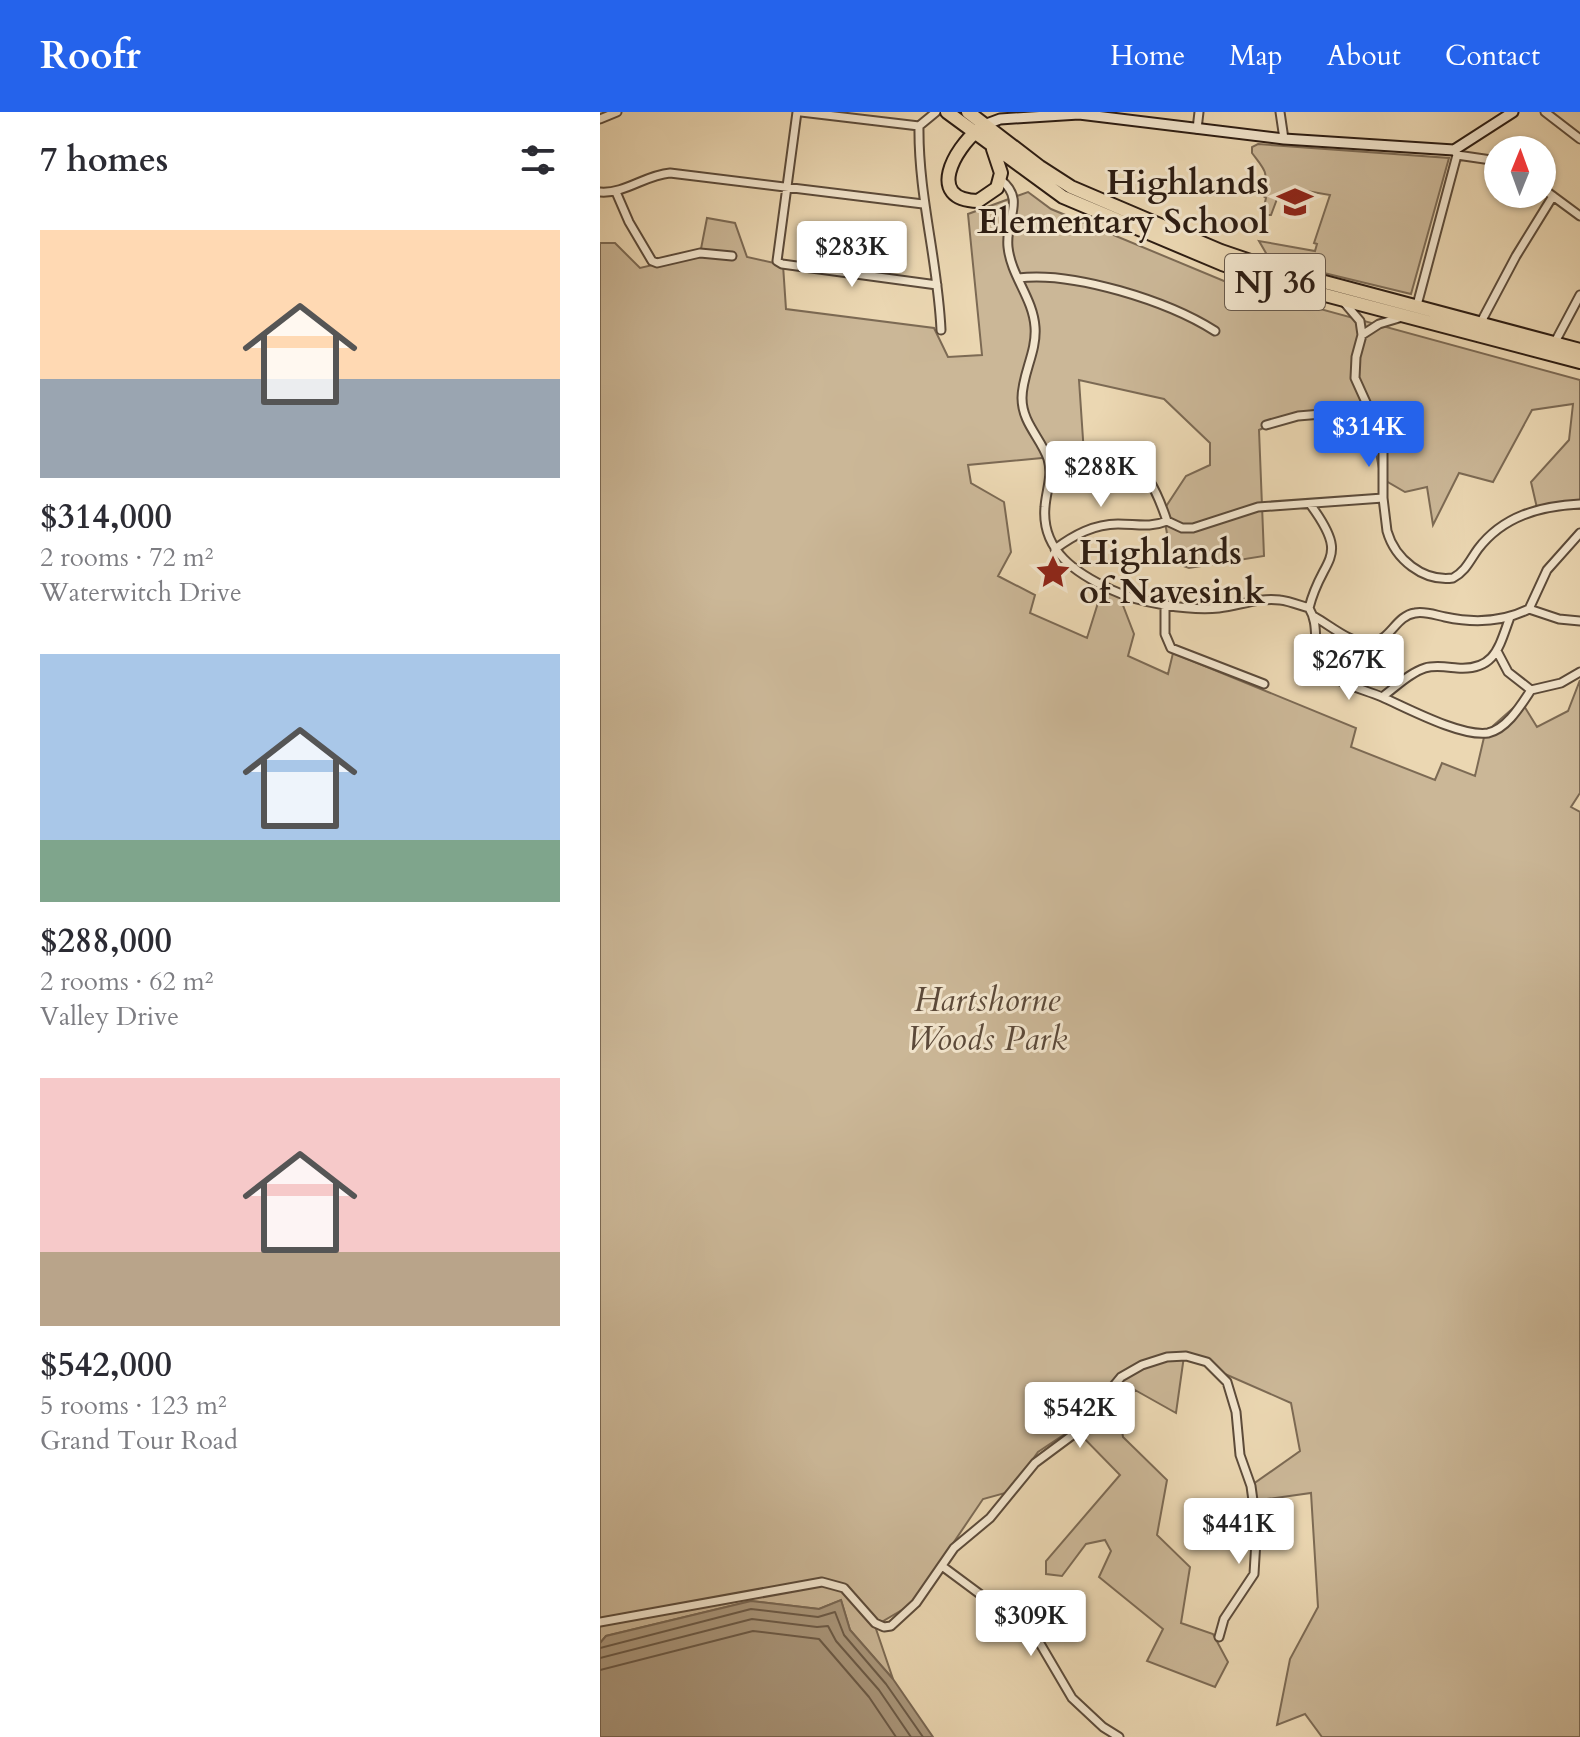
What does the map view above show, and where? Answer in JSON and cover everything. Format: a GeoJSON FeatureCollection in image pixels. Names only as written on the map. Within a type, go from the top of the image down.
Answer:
{"type":"FeatureCollection","features":[{"type":"Feature","properties":{"kind":"highway","name":"NJ 36"},"geometry":{"type":"LineString","coordinates":[[947,112],[1056,179],[1149,221],[1268,267],[1580,362]]}},
{"type":"Feature","properties":{"kind":"highway","name":"NJ 36"},"geometry":{"type":"LineString","coordinates":[[968,112],[992,147],[1074,203],[1245,273],[1340,298],[1481,322],[1580,350]]}},
{"type":"Feature","properties":{"kind":"highway"},"geometry":{"type":"LineString","coordinates":[[979,129],[957,152],[949,167],[948,181],[965,200],[978,201],[993,192],[1001,180],[1001,169],[992,147]]}},
{"type":"Feature","properties":{"kind":"street"},"geometry":{"type":"LineString","coordinates":[[600,119],[617,112]]}},
{"type":"Feature","properties":{"kind":"street"},"geometry":{"type":"LineString","coordinates":[[936,112],[919,126],[799,112],[777,261],[937,285]]}},
{"type":"Feature","properties":{"kind":"street"},"geometry":{"type":"LineString","coordinates":[[1197,129],[1199,112]]}},
{"type":"Feature","properties":{"kind":"street"},"geometry":{"type":"LineString","coordinates":[[1280,112],[1284,139]]}},
{"type":"Feature","properties":{"kind":"street"},"geometry":{"type":"LineString","coordinates":[[1362,335],[1414,310],[1456,152],[1513,112]]}},
{"type":"Feature","properties":{"kind":"street"},"geometry":{"type":"LineString","coordinates":[[1545,112],[1579,134]]}},
{"type":"Feature","properties":{"kind":"street"},"geometry":{"type":"LineString","coordinates":[[979,129],[1000,119],[1079,114],[1126,116],[1197,129],[1456,152],[1484,158]]}},
{"type":"Feature","properties":{"kind":"street"},"geometry":{"type":"LineString","coordinates":[[919,126],[923,204],[937,285],[941,330]]}},
{"type":"Feature","properties":{"kind":"street"},"geometry":{"type":"LineString","coordinates":[[600,192],[616,192],[653,176],[670,173],[923,204]]}},
{"type":"Feature","properties":{"kind":"street"},"geometry":{"type":"LineString","coordinates":[[1001,180],[1014,195],[1008,246],[1010,260],[1032,310],[1035,328],[1035,347],[1023,388],[1022,404],[1028,424],[1049,461],[1047,534],[1071,567],[1112,590],[1165,603],[1217,608],[1279,600],[1309,608],[1317,618],[1353,639],[1367,643],[1385,637],[1403,617],[1420,612],[1468,620],[1510,617],[1529,609],[1564,620],[1580,621]]}},
{"type":"Feature","properties":{"kind":"street"},"geometry":{"type":"LineString","coordinates":[[616,192],[652,261],[657,263],[700,253],[732,256]]}},
{"type":"Feature","properties":{"kind":"street"},"geometry":{"type":"LineString","coordinates":[[1556,198],[1580,216]]}},
{"type":"Feature","properties":{"kind":"street"},"geometry":{"type":"LineString","coordinates":[[1481,322],[1546,208]]}},
{"type":"Feature","properties":{"kind":"street"},"geometry":{"type":"LineString","coordinates":[[1018,278],[1057,279],[1138,296],[1188,315],[1215,331]]}},
{"type":"Feature","properties":{"kind":"street"},"geometry":{"type":"LineString","coordinates":[[1555,342],[1580,295]]}},
{"type":"Feature","properties":{"kind":"street"},"geometry":{"type":"LineString","coordinates":[[1340,298],[1360,321],[1362,335],[1355,373],[1383,440],[1383,498],[1387,531],[1403,559],[1429,575],[1447,579],[1462,573],[1489,537],[1504,524],[1522,514],[1580,504]]}},
{"type":"Feature","properties":{"kind":"street"},"geometry":{"type":"LineString","coordinates":[[1266,425],[1298,416],[1369,410]]}},
{"type":"Feature","properties":{"kind":"street"},"geometry":{"type":"LineString","coordinates":[[1049,461],[1097,452],[1125,458],[1152,482],[1167,521]]}},
{"type":"Feature","properties":{"kind":"street"},"geometry":{"type":"LineString","coordinates":[[1055,549],[1078,534],[1099,526],[1146,526],[1167,521],[1182,528],[1193,528],[1249,509],[1383,498]]}},
{"type":"Feature","properties":{"kind":"street"},"geometry":{"type":"LineString","coordinates":[[1309,608],[1331,554],[1329,534],[1310,504]]}},
{"type":"Feature","properties":{"kind":"street"},"geometry":{"type":"LineString","coordinates":[[1529,609],[1547,570],[1580,533]]}},
{"type":"Feature","properties":{"kind":"street"},"geometry":{"type":"LineString","coordinates":[[1165,603],[1165,634],[1171,648],[1264,684]]}},
{"type":"Feature","properties":{"kind":"street"},"geometry":{"type":"LineString","coordinates":[[1382,697],[1407,677],[1425,668],[1472,669],[1482,665],[1498,653],[1510,617]]}},
{"type":"Feature","properties":{"kind":"street"},"geometry":{"type":"LineString","coordinates":[[1317,618],[1315,650],[1324,669],[1344,683],[1473,732],[1489,733],[1511,717],[1531,690],[1561,683],[1580,672]]}},
{"type":"Feature","properties":{"kind":"street"},"geometry":{"type":"LineString","coordinates":[[1498,653],[1508,672],[1531,690]]}},
{"type":"Feature","properties":{"kind":"street"},"geometry":{"type":"LineString","coordinates":[[600,1622],[822,1582],[844,1588],[875,1623],[884,1627],[898,1621],[911,1609],[959,1542],[997,1511],[1035,1463],[1074,1434],[1121,1377],[1142,1365],[1167,1357],[1186,1356],[1207,1362],[1227,1382],[1236,1412],[1240,1455],[1251,1486],[1256,1540],[1254,1574],[1224,1619],[1219,1637]]}},
{"type":"Feature","properties":{"kind":"street"},"geometry":{"type":"LineString","coordinates":[[942,1566],[1035,1635],[1072,1698],[1103,1727],[1119,1737]]}},
{"type":"Feature","properties":{"kind":"green space"},"geometry":{"type":"Polygon","coordinates":[[[1258,144],[1449,158],[1411,294],[1270,260],[1259,241],[1315,251],[1317,244],[1314,243],[1330,195],[1290,188],[1277,199],[1271,215],[1262,215],[1266,198],[1262,195],[1265,172],[1252,153],[1252,147],[1258,144]]]}},
{"type":"Feature","properties":{"kind":"green space","name":"Hartshorne Woods Park"},"geometry":{"type":"Polygon","coordinates":[[[1028,192],[1051,209],[1236,286],[1580,380],[1580,509],[1537,508],[1531,482],[1569,440],[1573,404],[1532,410],[1493,482],[1459,473],[1433,525],[1427,487],[1405,492],[1381,478],[1368,414],[1294,414],[1259,430],[1264,556],[1189,568],[1172,562],[1163,511],[1186,476],[1210,465],[1210,443],[1164,399],[1079,380],[1084,454],[968,465],[971,483],[1004,502],[1011,552],[998,576],[1035,595],[1030,613],[1087,638],[1102,590],[1119,595],[1134,634],[1128,656],[1168,674],[1173,653],[1356,728],[1351,747],[1435,780],[1442,763],[1475,776],[1485,733],[1521,701],[1537,727],[1568,711],[1580,680],[1580,793],[1571,807],[1580,812],[1580,1737],[1322,1737],[1305,1714],[1277,1725],[1290,1659],[1318,1607],[1311,1493],[1253,1501],[1249,1487],[1300,1451],[1291,1403],[1184,1356],[1176,1413],[1135,1390],[1120,1418],[1123,1437],[1167,1480],[1157,1535],[1190,1567],[1181,1623],[1213,1634],[1228,1662],[1215,1687],[1147,1661],[1163,1629],[1099,1577],[1111,1551],[1105,1540],[1086,1544],[1062,1576],[1046,1574],[1046,1561],[1120,1475],[1074,1428],[1038,1452],[1009,1492],[983,1499],[912,1604],[875,1626],[893,1679],[850,1630],[841,1600],[819,1609],[751,1601],[606,1636],[600,1643],[600,243],[615,243],[640,268],[700,254],[707,218],[735,223],[747,257],[783,265],[786,309],[934,328],[948,357],[982,355],[968,214],[1028,192]]]}},
{"type":"Feature","properties":{"kind":"water"},"geometry":{"type":"Polygon","coordinates":[[[841,1600],[850,1630],[893,1679],[933,1737],[600,1737],[600,1643],[606,1636],[751,1601],[819,1609],[841,1600]]]}},
{"type":"Feature","properties":{"kind":"place","name":"Highlands Elementary School"},"geometry":{"type":"Point","coordinates":[1295,202]}},
{"type":"Feature","properties":{"kind":"place","name":"Highlands of Navesink"},"geometry":{"type":"Point","coordinates":[1053,572]}}]}
